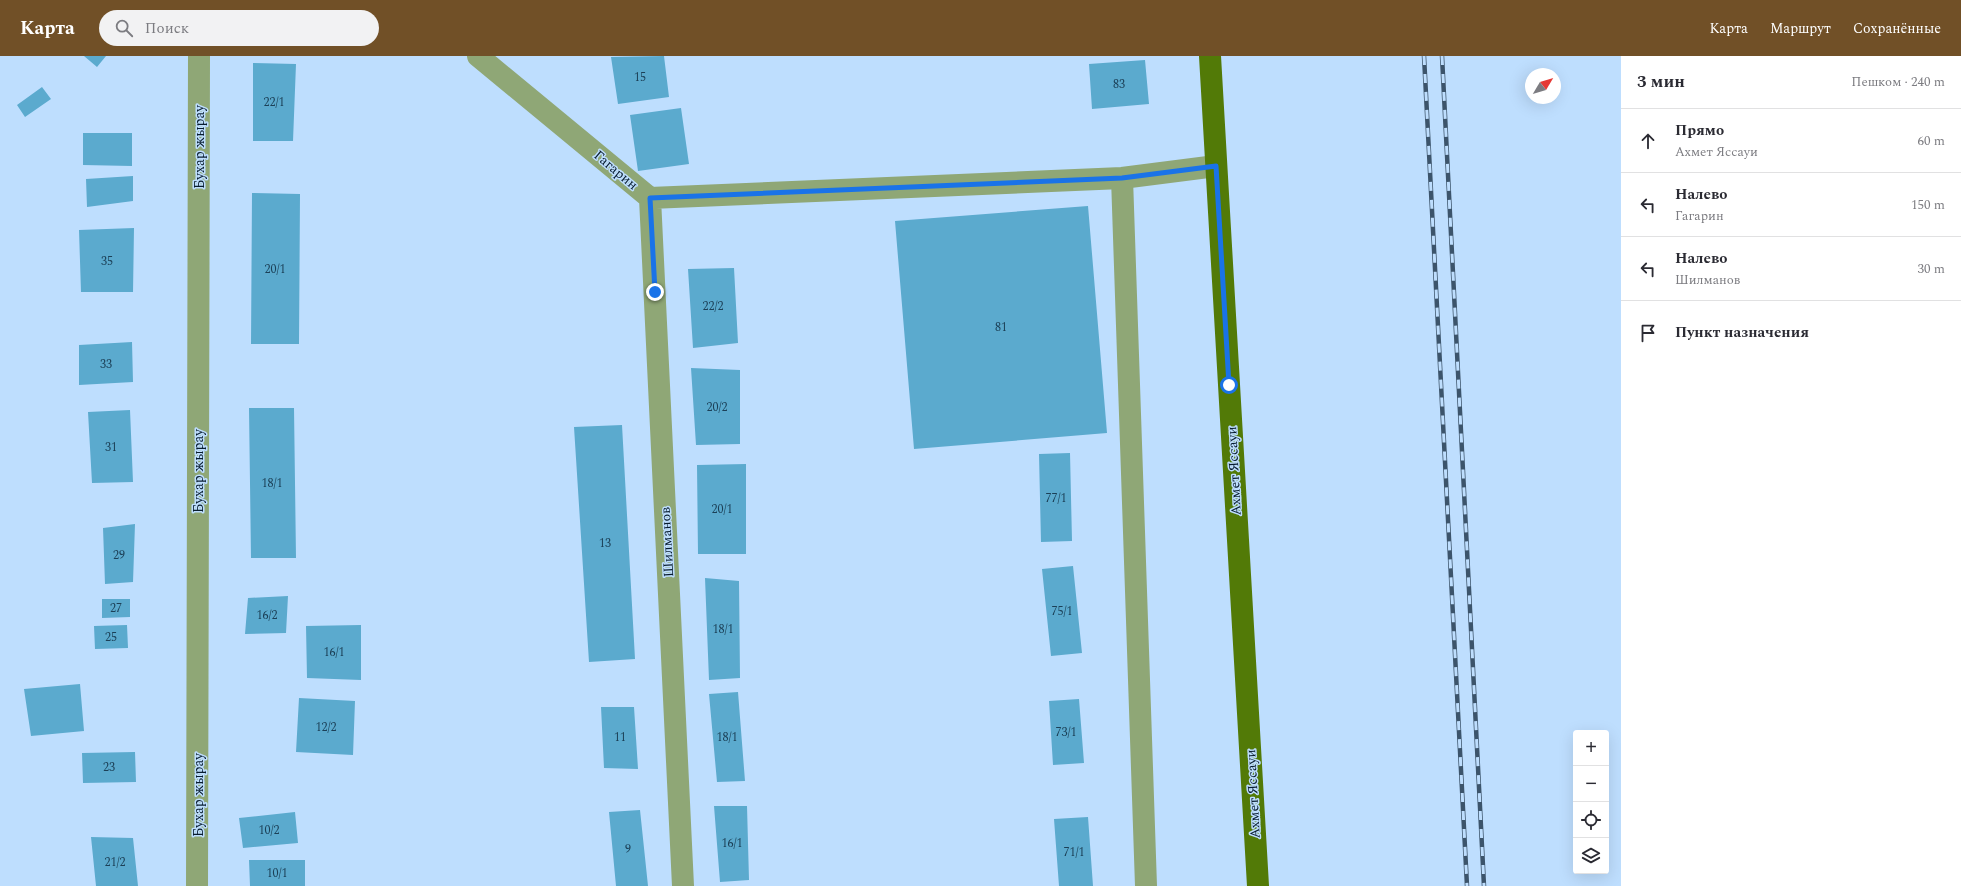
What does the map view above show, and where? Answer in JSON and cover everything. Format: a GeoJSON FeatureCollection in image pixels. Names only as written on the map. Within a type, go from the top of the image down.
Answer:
{"type":"FeatureCollection","features":[{"type":"Feature","properties":{"kind":"main road","name":"Ахмет Яссауи"},"geometry":{"type":"LineString","coordinates":[[1210,56],[1258,886]]}},
{"type":"Feature","properties":{"kind":"street","name":"Бухар жырау"},"geometry":{"type":"LineString","coordinates":[[197,886],[199,56]]}},
{"type":"Feature","properties":{"kind":"street","name":"Гагарин"},"geometry":{"type":"LineString","coordinates":[[478,56],[650,198],[1122,178],[1216,166]]}},
{"type":"Feature","properties":{"kind":"street"},"geometry":{"type":"LineString","coordinates":[[1122,178],[1146,886]]}},
{"type":"Feature","properties":{"kind":"street","name":"Шилманов"},"geometry":{"type":"LineString","coordinates":[[650,198],[683,886]]}},
{"type":"Feature","properties":{"kind":"building"},"geometry":{"type":"Polygon","coordinates":[[[84,56],[106,56],[97,67],[84,56]]]}},
{"type":"Feature","properties":{"kind":"building"},"geometry":{"type":"Polygon","coordinates":[[[664,56],[669,97],[618,104],[611,57],[664,56]]]}},
{"type":"Feature","properties":{"kind":"building"},"geometry":{"type":"Polygon","coordinates":[[[1145,60],[1149,104],[1092,109],[1089,64],[1145,60]]]}},
{"type":"Feature","properties":{"kind":"building"},"geometry":{"type":"Polygon","coordinates":[[[253,63],[296,64],[293,141],[253,141],[253,63]]]}},
{"type":"Feature","properties":{"kind":"building"},"geometry":{"type":"Polygon","coordinates":[[[42,87],[51,99],[25,117],[17,105],[42,87]]]}},
{"type":"Feature","properties":{"kind":"building"},"geometry":{"type":"Polygon","coordinates":[[[681,108],[689,164],[638,171],[630,115],[681,108]]]}},
{"type":"Feature","properties":{"kind":"building"},"geometry":{"type":"Polygon","coordinates":[[[83,133],[132,133],[132,166],[83,165],[83,133]]]}},
{"type":"Feature","properties":{"kind":"building"},"geometry":{"type":"Polygon","coordinates":[[[133,176],[133,201],[87,207],[86,179],[133,176]]]}},
{"type":"Feature","properties":{"kind":"building"},"geometry":{"type":"Polygon","coordinates":[[[252,193],[300,194],[299,344],[251,344],[252,193]]]}},
{"type":"Feature","properties":{"kind":"building"},"geometry":{"type":"Polygon","coordinates":[[[1088,206],[1107,433],[914,449],[895,221],[1088,206]]]}},
{"type":"Feature","properties":{"kind":"building"},"geometry":{"type":"Polygon","coordinates":[[[134,228],[133,292],[81,292],[79,230],[134,228]]]}},
{"type":"Feature","properties":{"kind":"building"},"geometry":{"type":"Polygon","coordinates":[[[734,268],[738,343],[693,348],[688,269],[734,268]]]}},
{"type":"Feature","properties":{"kind":"building"},"geometry":{"type":"Polygon","coordinates":[[[132,342],[133,382],[79,385],[79,345],[132,342]]]}},
{"type":"Feature","properties":{"kind":"building"},"geometry":{"type":"Polygon","coordinates":[[[691,368],[740,370],[740,444],[696,445],[691,368]]]}},
{"type":"Feature","properties":{"kind":"building"},"geometry":{"type":"Polygon","coordinates":[[[249,408],[294,408],[296,558],[251,558],[249,408]]]}},
{"type":"Feature","properties":{"kind":"building"},"geometry":{"type":"Polygon","coordinates":[[[130,410],[133,482],[92,483],[88,412],[130,410]]]}},
{"type":"Feature","properties":{"kind":"building"},"geometry":{"type":"Polygon","coordinates":[[[622,425],[635,659],[589,662],[574,427],[622,425]]]}},
{"type":"Feature","properties":{"kind":"building"},"geometry":{"type":"Polygon","coordinates":[[[1070,453],[1072,541],[1041,542],[1039,454],[1070,453]]]}},
{"type":"Feature","properties":{"kind":"building"},"geometry":{"type":"Polygon","coordinates":[[[746,464],[746,554],[698,554],[697,465],[746,464]]]}},
{"type":"Feature","properties":{"kind":"building"},"geometry":{"type":"Polygon","coordinates":[[[135,524],[133,582],[105,584],[103,528],[135,524]]]}},
{"type":"Feature","properties":{"kind":"building"},"geometry":{"type":"Polygon","coordinates":[[[1073,566],[1082,653],[1051,656],[1042,569],[1073,566]]]}},
{"type":"Feature","properties":{"kind":"building"},"geometry":{"type":"Polygon","coordinates":[[[705,578],[739,581],[740,678],[709,680],[705,578]]]}},
{"type":"Feature","properties":{"kind":"building"},"geometry":{"type":"Polygon","coordinates":[[[288,596],[286,633],[245,634],[248,598],[288,596]]]}},
{"type":"Feature","properties":{"kind":"building"},"geometry":{"type":"Polygon","coordinates":[[[102,599],[130,599],[130,617],[102,618],[102,599]]]}},
{"type":"Feature","properties":{"kind":"building"},"geometry":{"type":"Polygon","coordinates":[[[127,625],[128,648],[95,649],[94,626],[127,625]]]}},
{"type":"Feature","properties":{"kind":"building"},"geometry":{"type":"Polygon","coordinates":[[[361,625],[361,680],[307,678],[306,626],[361,625]]]}},
{"type":"Feature","properties":{"kind":"building"},"geometry":{"type":"Polygon","coordinates":[[[80,684],[84,731],[31,736],[24,689],[80,684]]]}},
{"type":"Feature","properties":{"kind":"building"},"geometry":{"type":"Polygon","coordinates":[[[738,692],[745,781],[717,782],[709,694],[738,692]]]}},
{"type":"Feature","properties":{"kind":"building"},"geometry":{"type":"Polygon","coordinates":[[[299,698],[355,701],[353,755],[296,752],[299,698]]]}},
{"type":"Feature","properties":{"kind":"building"},"geometry":{"type":"Polygon","coordinates":[[[1079,699],[1084,763],[1053,765],[1049,701],[1079,699]]]}},
{"type":"Feature","properties":{"kind":"building"},"geometry":{"type":"Polygon","coordinates":[[[601,707],[634,707],[638,769],[604,768],[601,707]]]}},
{"type":"Feature","properties":{"kind":"building"},"geometry":{"type":"Polygon","coordinates":[[[135,752],[136,782],[83,783],[82,753],[135,752]]]}},
{"type":"Feature","properties":{"kind":"building"},"geometry":{"type":"Polygon","coordinates":[[[714,806],[747,806],[749,880],[720,882],[714,806]]]}},
{"type":"Feature","properties":{"kind":"building"},"geometry":{"type":"Polygon","coordinates":[[[640,810],[648,886],[616,886],[609,812],[640,810]]]}},
{"type":"Feature","properties":{"kind":"building"},"geometry":{"type":"Polygon","coordinates":[[[295,812],[298,843],[243,848],[239,818],[295,812]]]}},
{"type":"Feature","properties":{"kind":"building"},"geometry":{"type":"Polygon","coordinates":[[[1088,817],[1093,886],[1059,886],[1054,819],[1088,817]]]}},
{"type":"Feature","properties":{"kind":"building"},"geometry":{"type":"Polygon","coordinates":[[[91,837],[133,838],[138,886],[96,886],[91,837]]]}},
{"type":"Feature","properties":{"kind":"building"},"geometry":{"type":"Polygon","coordinates":[[[249,860],[305,860],[305,886],[250,886],[249,860]]]}},
{"type":"Feature","properties":{"kind":"railway"},"geometry":{"type":"LineString","coordinates":[[1424,56],[1467,886]]}},
{"type":"Feature","properties":{"kind":"railway"},"geometry":{"type":"LineString","coordinates":[[1442,56],[1484,886]]}},
{"type":"Feature","properties":{"kind":"route"},"geometry":{"type":"LineString","coordinates":[[655,292],[650,198],[1122,178],[1216,166],[1229,385]]}}]}
